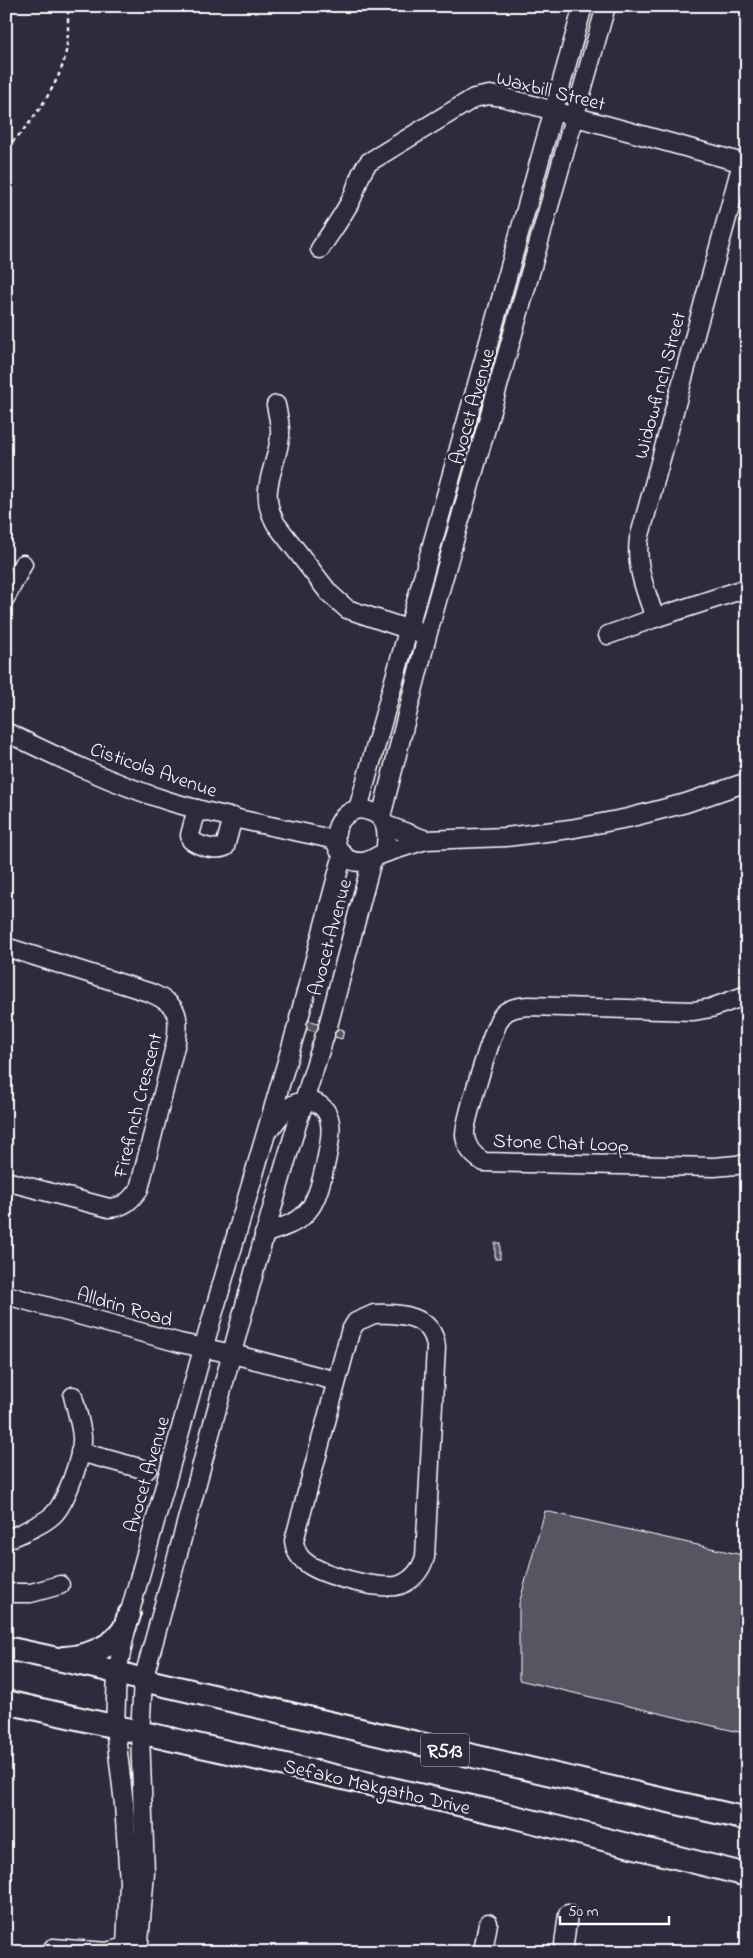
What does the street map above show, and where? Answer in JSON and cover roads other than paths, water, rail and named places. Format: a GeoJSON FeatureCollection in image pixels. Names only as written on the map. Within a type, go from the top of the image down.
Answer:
{"type":"FeatureCollection","features":[{"type":"Feature","properties":{"kind":"main road"},"geometry":{"type":"LineString","coordinates":[[38,1656],[66,1658],[82,1655],[100,1648],[114,1639],[123,1630],[129,1616]]}},
{"type":"Feature","properties":{"kind":"main road","name":"R513"},"geometry":{"type":"LineString","coordinates":[[6,1648],[117,1672],[143,1680],[747,1819]]}},
{"type":"Feature","properties":{"kind":"main road","name":"Sefako Makgatho Drive"},"geometry":{"type":"LineString","coordinates":[[6,1702],[506,1815],[747,1875]]}},
{"type":"Feature","properties":{"kind":"street","name":"Avocet Avenue"},"geometry":{"type":"LineString","coordinates":[[358,809],[583,6]]}},
{"type":"Feature","properties":{"kind":"street","name":"Avocet Avenue"},"geometry":{"type":"LineString","coordinates":[[383,821],[427,636],[606,6]]}},
{"type":"Feature","properties":{"kind":"street","name":"Waxbill Street"},"geometry":{"type":"LineString","coordinates":[[320,249],[340,220],[353,196],[360,173],[369,162],[461,104],[474,98],[488,95],[503,97],[744,164]]}},
{"type":"Feature","properties":{"kind":"street","name":"Widowfinch Street"},"geometry":{"type":"LineString","coordinates":[[655,618],[640,571],[637,551],[639,538],[744,164]]}},
{"type":"Feature","properties":{"kind":"street"},"geometry":{"type":"LineString","coordinates":[[276,406],[280,436],[268,484],[267,504],[270,512],[323,585],[338,602],[348,609],[427,636]]}},
{"type":"Feature","properties":{"kind":"street"},"geometry":{"type":"LineString","coordinates":[[6,597],[23,564]]}},
{"type":"Feature","properties":{"kind":"street"},"geometry":{"type":"LineString","coordinates":[[608,635],[747,588]]}},
{"type":"Feature","properties":{"kind":"street","name":"Cisticola Avenue"},"geometry":{"type":"LineString","coordinates":[[6,732],[106,778],[168,801],[233,818],[293,830],[339,847]]}},
{"type":"Feature","properties":{"kind":"street"},"geometry":{"type":"LineString","coordinates":[[378,856],[388,832],[383,821],[374,812],[358,809],[351,811],[340,820],[336,830],[339,847],[351,860],[361,862],[426,840],[506,837],[570,829],[628,818],[686,803],[747,782]]}},
{"type":"Feature","properties":{"kind":"street"},"geometry":{"type":"LineString","coordinates":[[197,809],[190,835],[191,840],[216,849],[225,847],[233,818]]}},
{"type":"Feature","properties":{"kind":"street","name":"Cisticola Avenue"},"geometry":{"type":"LineString","coordinates":[[293,830],[340,820]]}},
{"type":"Feature","properties":{"kind":"street"},"geometry":{"type":"LineString","coordinates":[[383,821],[426,840]]}},
{"type":"Feature","properties":{"kind":"street","name":"Avocet Avenue"},"geometry":{"type":"LineString","coordinates":[[127,1949],[129,1882],[124,1804],[115,1727],[117,1672],[129,1616],[203,1349],[298,1022],[339,847]]}},
{"type":"Feature","properties":{"kind":"street","name":"Avocet Avenue"},"geometry":{"type":"LineString","coordinates":[[127,1949],[145,1873],[140,1733],[143,1680],[233,1354],[264,1234],[378,856]]}},
{"type":"Feature","properties":{"kind":"street","name":"Firefinch Crescent"},"geometry":{"type":"LineString","coordinates":[[6,947],[151,993],[171,1004],[178,1014],[178,1020],[176,1042],[139,1189],[132,1198],[119,1208],[109,1208],[6,1181]]}},
{"type":"Feature","properties":{"kind":"street","name":"Stone Chat Loop"},"geometry":{"type":"LineString","coordinates":[[747,995],[711,1008],[694,1011],[529,1006],[517,1007],[506,1011],[500,1017],[494,1032],[466,1119],[464,1134],[470,1152],[484,1162],[714,1167],[747,1164]]}},
{"type":"Feature","properties":{"kind":"street"},"geometry":{"type":"LineString","coordinates":[[264,1234],[301,1218],[309,1210],[316,1198],[330,1142],[331,1124],[321,1106],[304,1101],[292,1105],[284,1112],[267,1134]]}},
{"type":"Feature","properties":{"kind":"street","name":"Alldrin Road"},"geometry":{"type":"LineString","coordinates":[[6,1295],[203,1349],[233,1354],[336,1381]]}},
{"type":"Feature","properties":{"kind":"street"},"geometry":{"type":"LineString","coordinates":[[374,1314],[410,1316],[425,1323],[433,1333],[436,1347],[427,1547],[425,1558],[419,1571],[400,1585],[379,1587],[325,1573],[309,1565],[296,1551],[294,1541],[296,1531],[336,1381],[350,1332],[354,1325],[363,1318],[374,1314]]}},
{"type":"Feature","properties":{"kind":"street"},"geometry":{"type":"LineString","coordinates":[[6,1540],[48,1519],[58,1510],[67,1493],[80,1452],[82,1435],[73,1396]]}},
{"type":"Feature","properties":{"kind":"street"},"geometry":{"type":"LineString","coordinates":[[80,1452],[147,1470]]}},
{"type":"Feature","properties":{"kind":"street"},"geometry":{"type":"LineString","coordinates":[[6,1593],[31,1593],[60,1585]]}},
{"type":"Feature","properties":{"kind":"street"},"geometry":{"type":"LineString","coordinates":[[563,1952],[568,1914]]}},
{"type":"Feature","properties":{"kind":"street"},"geometry":{"type":"LineString","coordinates":[[483,1952],[488,1923]]}},
{"type":"Feature","properties":{"kind":"street"},"geometry":{"type":"LineString","coordinates":[[53,1948],[127,1949]]}}]}
